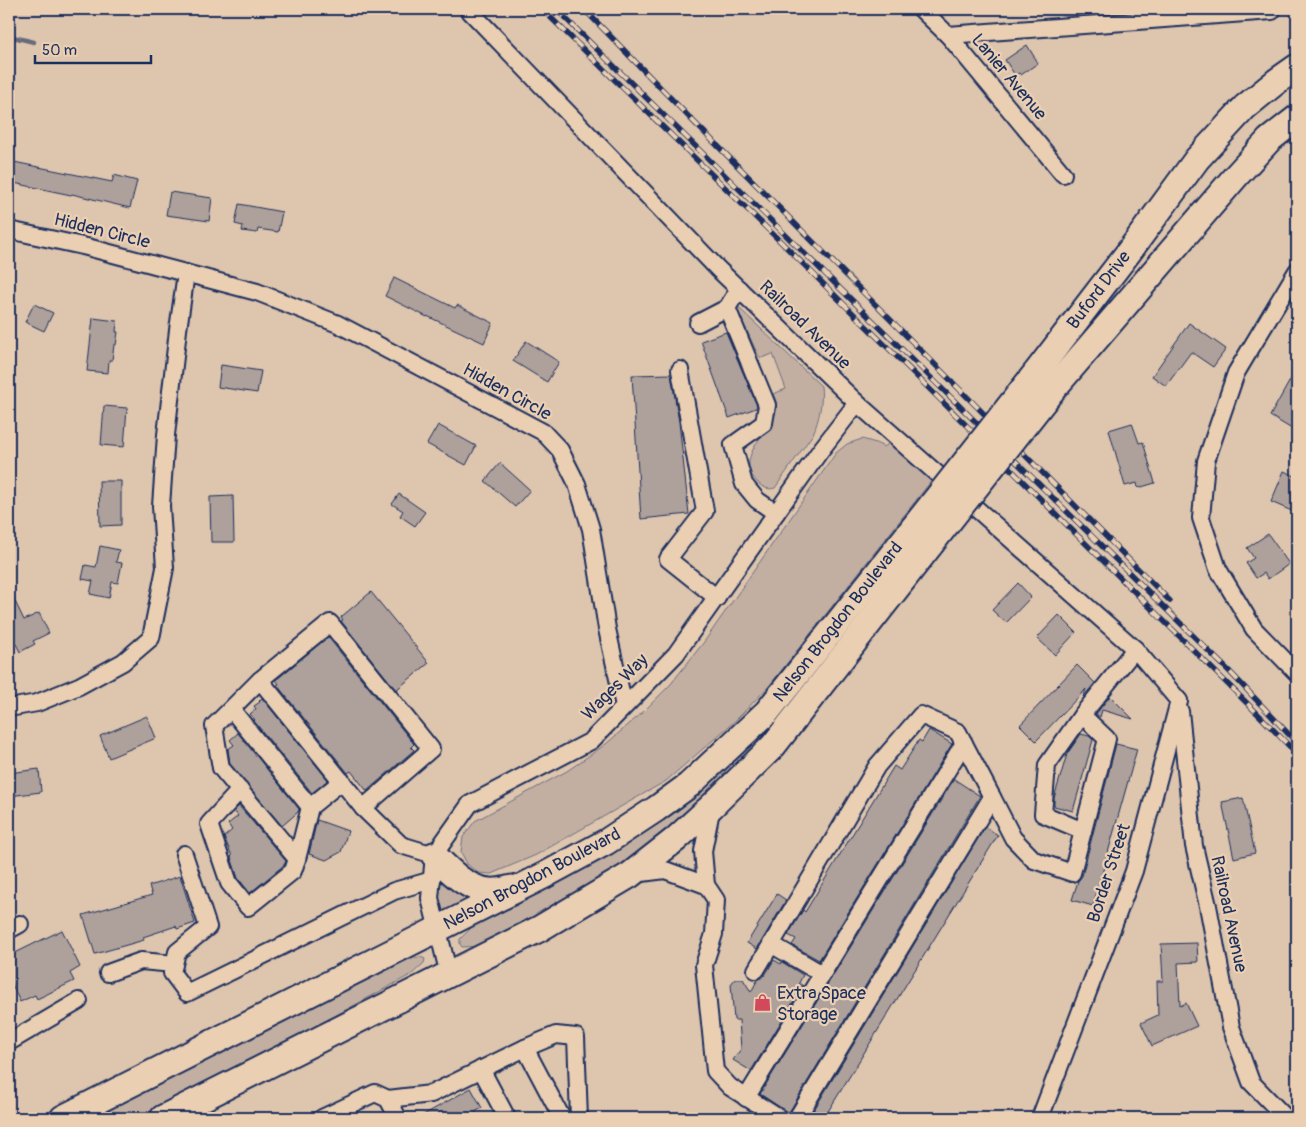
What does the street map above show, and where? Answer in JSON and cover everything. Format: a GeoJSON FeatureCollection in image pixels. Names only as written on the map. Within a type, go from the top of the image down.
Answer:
{"type":"FeatureCollection","features":[{"type":"Feature","properties":{"kind":"highway","name":"Buford Drive"},"geometry":{"type":"LineString","coordinates":[[1045,381],[1128,254],[1197,159],[1244,107],[1277,80],[1297,67]]}},
{"type":"Feature","properties":{"kind":"highway","name":"Buford Drive"},"geometry":{"type":"LineString","coordinates":[[922,535],[1045,381],[1269,140],[1297,118]]}},
{"type":"Feature","properties":{"kind":"highway","name":"Nelson Brogdon Boulevard"},"geometry":{"type":"LineString","coordinates":[[164,1118],[539,929],[630,875],[676,839],[772,746],[922,535]]}},
{"type":"Feature","properties":{"kind":"highway","name":"Nelson Brogdon Boulevard"},"geometry":{"type":"LineString","coordinates":[[63,1118],[524,886],[606,842],[656,809],[689,785],[766,712],[922,535]]}},
{"type":"Feature","properties":{"kind":"highway"},"geometry":{"type":"LineString","coordinates":[[434,855],[462,882],[479,890],[495,892],[524,886]]}},
{"type":"Feature","properties":{"kind":"street","name":"Railroad Avenue"},"geometry":{"type":"LineString","coordinates":[[468,9],[739,289],[858,403],[1135,649]]}},
{"type":"Feature","properties":{"kind":"street","name":"Lanier Avenue"},"geometry":{"type":"LineString","coordinates":[[921,9],[948,35],[1063,174]]}},
{"type":"Feature","properties":{"kind":"street"},"geometry":{"type":"LineString","coordinates":[[948,35],[1272,11]]}},
{"type":"Feature","properties":{"kind":"street","name":"Hidden Circle"},"geometry":{"type":"LineString","coordinates":[[9,230],[87,247],[257,292],[338,324],[543,432],[560,450],[577,484],[591,529],[607,629],[624,706]]}},
{"type":"Feature","properties":{"kind":"street"},"geometry":{"type":"LineString","coordinates":[[1297,271],[1236,373],[1206,461],[1200,518],[1218,569],[1254,629],[1297,673]]}},
{"type":"Feature","properties":{"kind":"street"},"geometry":{"type":"LineString","coordinates":[[9,708],[37,703],[79,686],[122,662],[151,638],[165,568],[161,506],[166,435],[186,273]]}},
{"type":"Feature","properties":{"kind":"street"},"geometry":{"type":"LineString","coordinates":[[698,323],[727,308],[739,289]]}},
{"type":"Feature","properties":{"kind":"street"},"geometry":{"type":"LineString","coordinates":[[727,308],[767,405],[764,423],[733,445],[744,484],[757,500],[776,513]]}},
{"type":"Feature","properties":{"kind":"street"},"geometry":{"type":"LineString","coordinates":[[680,370],[705,511],[668,559],[717,598]]}},
{"type":"Feature","properties":{"kind":"street","name":"Wages Way"},"geometry":{"type":"LineString","coordinates":[[434,855],[470,804],[590,741],[676,654],[820,451],[858,403]]}},
{"type":"Feature","properties":{"kind":"street"},"geometry":{"type":"LineString","coordinates":[[297,859],[221,768],[214,726],[260,680],[330,623],[431,749],[363,808]]}},
{"type":"Feature","properties":{"kind":"street"},"geometry":{"type":"LineString","coordinates":[[1083,831],[1043,814],[1047,765],[1082,715],[1135,649],[1179,701]]}},
{"type":"Feature","properties":{"kind":"street"},"geometry":{"type":"LineString","coordinates":[[260,680],[363,808],[401,844],[434,855],[430,898],[449,975]]}},
{"type":"Feature","properties":{"kind":"street","name":"Railroad Avenue"},"geometry":{"type":"LineString","coordinates":[[1179,701],[1194,846],[1208,906],[1231,1027],[1251,1082],[1286,1118]]}},
{"type":"Feature","properties":{"kind":"street","name":"Border Street"},"geometry":{"type":"LineString","coordinates":[[1040,1118],[1134,872],[1179,701]]}},
{"type":"Feature","properties":{"kind":"street"},"geometry":{"type":"LineString","coordinates":[[232,710],[310,807]]}},
{"type":"Feature","properties":{"kind":"street"},"geometry":{"type":"LineString","coordinates":[[756,970],[877,766],[921,714],[958,732],[1014,838],[1034,860],[1072,873],[1107,740],[1082,715]]}},
{"type":"Feature","properties":{"kind":"street"},"geometry":{"type":"LineString","coordinates":[[746,1098],[964,743]]}},
{"type":"Feature","properties":{"kind":"street"},"geometry":{"type":"LineString","coordinates":[[240,790],[209,824],[229,883],[248,907],[293,871],[310,807],[342,781]]}},
{"type":"Feature","properties":{"kind":"street"},"geometry":{"type":"LineString","coordinates":[[797,1118],[992,797]]}},
{"type":"Feature","properties":{"kind":"street"},"geometry":{"type":"LineString","coordinates":[[712,806],[703,851],[706,885],[716,900],[714,934],[704,965],[715,1071],[730,1087],[779,1118]]}},
{"type":"Feature","properties":{"kind":"street"},"geometry":{"type":"LineString","coordinates":[[184,854],[208,927],[177,952],[172,973],[186,993],[394,891],[432,880]]}},
{"type":"Feature","properties":{"kind":"street"},"geometry":{"type":"LineString","coordinates":[[630,875],[665,870],[706,885]]}},
{"type":"Feature","properties":{"kind":"street"},"geometry":{"type":"LineString","coordinates":[[771,944],[822,974]]}},
{"type":"Feature","properties":{"kind":"street"},"geometry":{"type":"LineString","coordinates":[[108,973],[142,961],[174,964]]}},
{"type":"Feature","properties":{"kind":"street"},"geometry":{"type":"LineString","coordinates":[[9,1040],[79,1001]]}},
{"type":"Feature","properties":{"kind":"street"},"geometry":{"type":"LineString","coordinates":[[322,1118],[375,1093],[388,1099],[431,1094],[556,1034],[576,1037],[579,1118]]}},
{"type":"Feature","properties":{"kind":"street"},"geometry":{"type":"LineString","coordinates":[[525,1048],[562,1118]]}},
{"type":"Feature","properties":{"kind":"street"},"geometry":{"type":"LineString","coordinates":[[481,1069],[507,1118]]}},
{"type":"Feature","properties":{"kind":"street"},"geometry":{"type":"LineString","coordinates":[[388,1099],[398,1118]]}},
{"type":"Feature","properties":{"kind":"shaded area"},"geometry":{"type":"Polygon","coordinates":[[[737,306],[821,386],[820,410],[813,434],[773,489],[762,486],[751,474],[749,466],[750,457],[775,414],[776,406],[773,394],[786,389],[773,354],[761,358],[758,355],[737,306]]]}},
{"type":"Feature","properties":{"kind":"shaded area"},"geometry":{"type":"Polygon","coordinates":[[[862,439],[884,447],[889,443],[932,480],[769,686],[736,720],[666,781],[536,855],[491,874],[478,873],[467,864],[461,852],[463,837],[475,821],[567,771],[606,744],[642,713],[670,685],[704,642],[836,453],[847,444],[862,439]]]}},
{"type":"Feature","properties":{"kind":"shaded area"},"geometry":{"type":"Polygon","coordinates":[[[739,754],[745,761],[718,788],[617,872],[484,946],[462,947],[460,939],[472,927],[739,754]]]}},
{"type":"Feature","properties":{"kind":"shaded area"},"geometry":{"type":"Polygon","coordinates":[[[438,882],[448,882],[474,897],[442,913],[439,909],[436,885],[438,882]]]}},
{"type":"Feature","properties":{"kind":"shaded area"},"geometry":{"type":"Polygon","coordinates":[[[421,957],[425,959],[424,963],[412,974],[300,1037],[141,1118],[89,1118],[408,959],[421,957]]]}},
{"type":"Feature","properties":{"kind":"building"},"geometry":{"type":"Polygon","coordinates":[[[1027,45],[1038,63],[1021,75],[1019,73],[1015,75],[1005,60],[1027,45]]]}},
{"type":"Feature","properties":{"kind":"building"},"geometry":{"type":"Polygon","coordinates":[[[9,161],[112,182],[114,175],[137,181],[130,208],[72,194],[9,182],[9,161]]]}},
{"type":"Feature","properties":{"kind":"building"},"geometry":{"type":"Polygon","coordinates":[[[170,192],[212,198],[209,221],[166,215],[170,192]]]}},
{"type":"Feature","properties":{"kind":"building"},"geometry":{"type":"Polygon","coordinates":[[[239,204],[282,212],[278,232],[258,229],[257,233],[242,231],[243,226],[235,224],[239,204]]]}},
{"type":"Feature","properties":{"kind":"building"},"geometry":{"type":"Polygon","coordinates":[[[394,278],[455,308],[457,305],[493,323],[484,343],[385,296],[394,278]]]}},
{"type":"Feature","properties":{"kind":"building"},"geometry":{"type":"Polygon","coordinates":[[[34,304],[53,313],[44,331],[25,322],[34,304]]]}},
{"type":"Feature","properties":{"kind":"building"},"geometry":{"type":"Polygon","coordinates":[[[93,318],[117,321],[116,345],[114,345],[112,360],[109,360],[108,373],[87,371],[93,318]]]}},
{"type":"Feature","properties":{"kind":"building"},"geometry":{"type":"Polygon","coordinates":[[[1189,323],[1226,349],[1213,367],[1191,352],[1166,386],[1152,376],[1189,323]]]}},
{"type":"Feature","properties":{"kind":"building"},"geometry":{"type":"Polygon","coordinates":[[[726,332],[757,406],[729,418],[701,341],[726,332]]]}},
{"type":"Feature","properties":{"kind":"building"},"geometry":{"type":"Polygon","coordinates":[[[526,341],[559,362],[547,382],[513,361],[526,341]]]}},
{"type":"Feature","properties":{"kind":"building"},"geometry":{"type":"Polygon","coordinates":[[[221,365],[261,371],[257,393],[218,387],[221,365]]]}},
{"type":"Feature","properties":{"kind":"building"},"geometry":{"type":"Polygon","coordinates":[[[1297,368],[1297,432],[1270,416],[1297,368]]]}},
{"type":"Feature","properties":{"kind":"building"},"geometry":{"type":"Polygon","coordinates":[[[671,374],[679,422],[689,514],[641,519],[632,375],[671,374]]]}},
{"type":"Feature","properties":{"kind":"building"},"geometry":{"type":"Polygon","coordinates":[[[104,406],[127,408],[124,447],[101,445],[104,406]]]}},
{"type":"Feature","properties":{"kind":"building"},"geometry":{"type":"Polygon","coordinates":[[[1132,423],[1139,443],[1143,442],[1155,483],[1138,488],[1137,483],[1125,486],[1109,430],[1132,423]]]}},
{"type":"Feature","properties":{"kind":"building"},"geometry":{"type":"Polygon","coordinates":[[[438,425],[476,446],[466,465],[427,444],[438,425]]]}},
{"type":"Feature","properties":{"kind":"building"},"geometry":{"type":"Polygon","coordinates":[[[500,463],[530,490],[515,507],[485,481],[500,463]]]}},
{"type":"Feature","properties":{"kind":"building"},"geometry":{"type":"Polygon","coordinates":[[[1284,471],[1297,477],[1297,504],[1294,512],[1271,502],[1284,471]]]}},
{"type":"Feature","properties":{"kind":"building"},"geometry":{"type":"Polygon","coordinates":[[[99,481],[121,481],[121,525],[100,526],[99,481]]]}},
{"type":"Feature","properties":{"kind":"building"},"geometry":{"type":"Polygon","coordinates":[[[399,494],[425,512],[415,526],[400,516],[403,511],[392,504],[399,494]]]}},
{"type":"Feature","properties":{"kind":"building"},"geometry":{"type":"Polygon","coordinates":[[[233,496],[234,542],[211,542],[210,497],[233,496]]]}},
{"type":"Feature","properties":{"kind":"building"},"geometry":{"type":"Polygon","coordinates":[[[1268,534],[1289,564],[1268,579],[1264,573],[1256,578],[1246,563],[1254,558],[1247,548],[1268,534]]]}},
{"type":"Feature","properties":{"kind":"building"},"geometry":{"type":"Polygon","coordinates":[[[100,546],[119,550],[116,562],[122,563],[118,583],[112,582],[109,598],[90,594],[93,581],[82,579],[85,565],[96,567],[100,546]]]}},
{"type":"Feature","properties":{"kind":"building"},"geometry":{"type":"Polygon","coordinates":[[[1018,583],[1031,597],[1006,623],[992,610],[1018,583]]]}},
{"type":"Feature","properties":{"kind":"building"},"geometry":{"type":"Polygon","coordinates":[[[9,589],[24,620],[39,613],[49,633],[33,641],[35,644],[20,652],[16,644],[9,647],[9,589]]]}},
{"type":"Feature","properties":{"kind":"building"},"geometry":{"type":"Polygon","coordinates":[[[371,592],[429,663],[396,690],[341,621],[343,620],[341,617],[371,592]]]}},
{"type":"Feature","properties":{"kind":"building"},"geometry":{"type":"Polygon","coordinates":[[[1059,615],[1076,632],[1055,655],[1037,638],[1059,615]]]}},
{"type":"Feature","properties":{"kind":"building"},"geometry":{"type":"Polygon","coordinates":[[[328,637],[414,744],[411,747],[414,750],[367,791],[351,771],[348,773],[277,685],[279,684],[276,680],[328,637]]]}},
{"type":"Feature","properties":{"kind":"building"},"geometry":{"type":"Polygon","coordinates":[[[1077,665],[1095,683],[1083,697],[1086,689],[1036,741],[1020,725],[1077,665]]]}},
{"type":"Feature","properties":{"kind":"building"},"geometry":{"type":"Polygon","coordinates":[[[1110,696],[1133,719],[1102,710],[1100,717],[1096,714],[1110,696]]]}},
{"type":"Feature","properties":{"kind":"building"},"geometry":{"type":"Polygon","coordinates":[[[262,698],[328,780],[312,793],[250,714],[256,709],[254,706],[262,698]]]}},
{"type":"Feature","properties":{"kind":"building"},"geometry":{"type":"Polygon","coordinates":[[[147,716],[156,738],[109,758],[100,736],[147,716]]]}},
{"type":"Feature","properties":{"kind":"building"},"geometry":{"type":"Polygon","coordinates":[[[929,730],[952,744],[819,960],[792,945],[796,939],[788,935],[803,910],[805,912],[894,766],[900,770],[919,740],[922,742],[929,730]]]}},
{"type":"Feature","properties":{"kind":"building"},"geometry":{"type":"Polygon","coordinates":[[[238,733],[299,809],[282,826],[230,764],[228,749],[234,745],[230,740],[238,733]]]}},
{"type":"Feature","properties":{"kind":"building"},"geometry":{"type":"Polygon","coordinates":[[[1081,734],[1089,736],[1093,740],[1073,811],[1054,806],[1054,798],[1067,754],[1081,734]]]}},
{"type":"Feature","properties":{"kind":"building"},"geometry":{"type":"Polygon","coordinates":[[[1116,744],[1137,749],[1093,906],[1072,900],[1078,881],[1082,876],[1116,744]]]}},
{"type":"Feature","properties":{"kind":"building"},"geometry":{"type":"Polygon","coordinates":[[[39,769],[41,792],[9,796],[9,773],[39,769]]]}},
{"type":"Feature","properties":{"kind":"building"},"geometry":{"type":"Polygon","coordinates":[[[954,779],[980,796],[788,1114],[760,1094],[954,779]]]}},
{"type":"Feature","properties":{"kind":"building"},"geometry":{"type":"Polygon","coordinates":[[[1243,798],[1255,853],[1234,858],[1222,802],[1243,798]]]}},
{"type":"Feature","properties":{"kind":"building"},"geometry":{"type":"Polygon","coordinates":[[[239,806],[286,861],[284,865],[250,893],[238,878],[224,837],[232,830],[228,824],[238,816],[234,811],[239,806]]]}},
{"type":"Feature","properties":{"kind":"building"},"geometry":{"type":"Polygon","coordinates":[[[317,820],[348,831],[341,852],[326,860],[309,854],[317,820]]]}},
{"type":"Feature","properties":{"kind":"building"},"geometry":{"type":"Polygon","coordinates":[[[985,827],[998,835],[824,1118],[809,1118],[985,827]]]}},
{"type":"Feature","properties":{"kind":"building"},"geometry":{"type":"Polygon","coordinates":[[[180,876],[195,923],[177,929],[176,926],[143,937],[144,940],[95,954],[83,915],[152,895],[149,886],[180,876]]]}},
{"type":"Feature","properties":{"kind":"building"},"geometry":{"type":"Polygon","coordinates":[[[777,894],[786,900],[757,949],[747,943],[777,894]]]}},
{"type":"Feature","properties":{"kind":"building"},"geometry":{"type":"Polygon","coordinates":[[[62,930],[80,967],[70,973],[74,981],[37,999],[35,995],[20,1002],[9,978],[9,956],[62,930]]]}},
{"type":"Feature","properties":{"kind":"building"},"geometry":{"type":"Polygon","coordinates":[[[1197,943],[1198,962],[1178,963],[1180,1006],[1186,1003],[1197,1026],[1152,1046],[1141,1023],[1158,1015],[1157,981],[1163,981],[1161,944],[1197,943]]]}},
{"type":"Feature","properties":{"kind":"building","name":"Extra Space Storage"},"geometry":{"type":"Polygon","coordinates":[[[774,960],[781,964],[782,962],[803,975],[799,983],[803,986],[751,1071],[733,1060],[741,1049],[739,1020],[734,1020],[731,984],[735,979],[743,979],[751,992],[758,979],[765,975],[774,960]]]}},
{"type":"Feature","properties":{"kind":"building"},"geometry":{"type":"Polygon","coordinates":[[[471,1088],[482,1108],[475,1112],[479,1118],[418,1118],[471,1088]]]}},
{"type":"Feature","properties":{"kind":"waterway"},"geometry":{"type":"LineString","coordinates":[[9,36],[34,42]]}},
{"type":"Feature","properties":{"kind":"railway"},"geometry":{"type":"LineString","coordinates":[[542,9],[782,243],[1297,754]]}},
{"type":"Feature","properties":{"kind":"railway"},"geometry":{"type":"LineString","coordinates":[[556,9],[1230,672],[1297,743]]}},
{"type":"Feature","properties":{"kind":"railway"},"geometry":{"type":"LineString","coordinates":[[584,9],[1170,601]]}},
{"type":"Feature","properties":{"kind":"place","name":"Extra Space Storage"},"geometry":{"type":"Point","coordinates":[763,1003]}}]}
